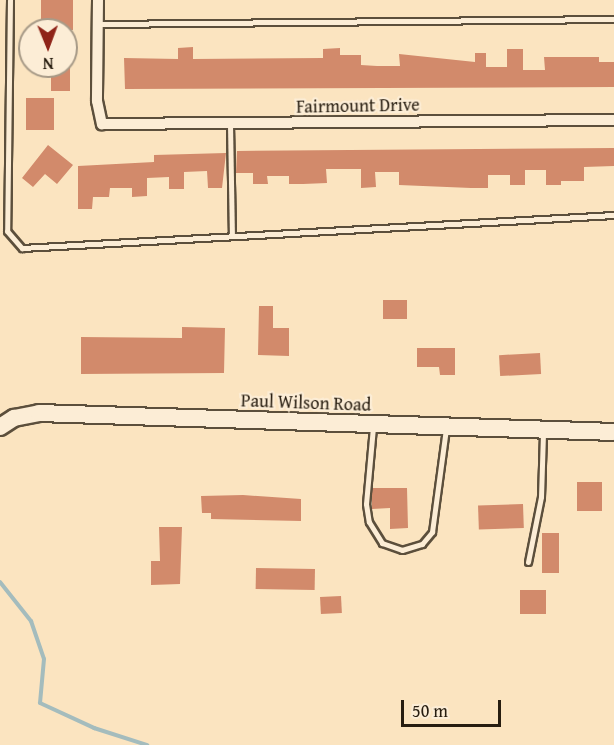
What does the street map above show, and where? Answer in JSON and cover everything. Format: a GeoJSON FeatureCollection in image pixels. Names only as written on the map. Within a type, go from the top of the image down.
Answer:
{"type":"FeatureCollection","features":[{"type":"Feature","properties":{"kind":"street"},"geometry":{"type":"LineString","coordinates":[[98,0],[98,24]]}},
{"type":"Feature","properties":{"kind":"street","name":"Fairmount Drive"},"geometry":{"type":"LineString","coordinates":[[98,24],[97,101],[102,124],[614,120]]}},
{"type":"Feature","properties":{"kind":"street","name":"Paul Wilson Road"},"geometry":{"type":"LineString","coordinates":[[2,423],[39,413],[614,432]]}},
{"type":"Feature","properties":{"kind":"lane"},"geometry":{"type":"LineString","coordinates":[[10,0],[7,231],[12,241],[22,248],[614,215]]}},
{"type":"Feature","properties":{"kind":"lane"},"geometry":{"type":"LineString","coordinates":[[98,24],[614,19]]}},
{"type":"Feature","properties":{"kind":"lane"},"geometry":{"type":"LineString","coordinates":[[230,124],[232,236]]}},
{"type":"Feature","properties":{"kind":"lane"},"geometry":{"type":"LineString","coordinates":[[373,425],[366,504],[369,522],[382,543],[402,550],[422,544],[432,532],[446,428]]}},
{"type":"Feature","properties":{"kind":"lane"},"geometry":{"type":"LineString","coordinates":[[528,562],[541,497],[543,431]]}},
{"type":"Feature","properties":{"kind":"building"},"geometry":{"type":"Polygon","coordinates":[[[41,0],[73,0],[73,18],[41,18],[41,0]]]}},
{"type":"Feature","properties":{"kind":"building"},"geometry":{"type":"Polygon","coordinates":[[[193,47],[193,59],[323,58],[323,49],[340,48],[340,55],[361,55],[361,65],[377,66],[400,66],[399,54],[475,62],[475,53],[486,53],[486,67],[507,67],[507,49],[523,49],[523,70],[545,70],[544,57],[599,57],[599,62],[614,62],[614,87],[125,89],[124,58],[178,59],[178,48],[193,47]]]}},
{"type":"Feature","properties":{"kind":"building"},"geometry":{"type":"Polygon","coordinates":[[[51,78],[70,78],[70,91],[51,91],[51,78]]]}},
{"type":"Feature","properties":{"kind":"building"},"geometry":{"type":"Polygon","coordinates":[[[26,98],[54,98],[54,130],[26,130],[26,98]]]}},
{"type":"Feature","properties":{"kind":"building"},"geometry":{"type":"Polygon","coordinates":[[[48,145],[73,165],[57,184],[45,174],[33,187],[22,178],[48,145]]]}},
{"type":"Feature","properties":{"kind":"building"},"geometry":{"type":"Polygon","coordinates":[[[614,148],[614,166],[584,167],[584,181],[561,181],[561,185],[546,185],[546,170],[525,170],[525,185],[510,185],[510,175],[488,175],[488,188],[399,185],[399,172],[375,172],[376,187],[361,188],[361,169],[326,169],[327,183],[303,184],[289,184],[289,176],[267,176],[268,184],[253,184],[253,173],[236,173],[237,151],[614,148]]]}},
{"type":"Feature","properties":{"kind":"building"},"geometry":{"type":"Polygon","coordinates":[[[226,153],[222,188],[208,188],[207,171],[184,172],[184,189],[169,189],[169,177],[147,178],[147,196],[132,197],[132,188],[110,188],[109,197],[93,197],[92,209],[78,209],[78,166],[154,162],[154,155],[226,153]]]}},
{"type":"Feature","properties":{"kind":"building"},"geometry":{"type":"Polygon","coordinates":[[[383,300],[407,300],[407,319],[383,319],[383,300]]]}},
{"type":"Feature","properties":{"kind":"building"},"geometry":{"type":"Polygon","coordinates":[[[259,306],[273,306],[273,328],[289,328],[289,356],[258,355],[259,306]]]}},
{"type":"Feature","properties":{"kind":"building"},"geometry":{"type":"Polygon","coordinates":[[[182,327],[225,328],[224,373],[81,374],[81,337],[182,338],[182,327]]]}},
{"type":"Feature","properties":{"kind":"building"},"geometry":{"type":"Polygon","coordinates":[[[417,348],[455,348],[455,375],[440,375],[439,367],[417,367],[417,348]]]}},
{"type":"Feature","properties":{"kind":"building"},"geometry":{"type":"Polygon","coordinates":[[[540,353],[541,374],[500,376],[499,355],[540,353]]]}},
{"type":"Feature","properties":{"kind":"building"},"geometry":{"type":"Polygon","coordinates":[[[577,482],[602,482],[602,511],[577,511],[577,482]]]}},
{"type":"Feature","properties":{"kind":"building"},"geometry":{"type":"Polygon","coordinates":[[[372,488],[407,488],[408,528],[390,529],[390,508],[372,509],[372,488]]]}},
{"type":"Feature","properties":{"kind":"building"},"geometry":{"type":"Polygon","coordinates":[[[243,495],[301,499],[301,521],[211,519],[211,513],[202,513],[201,496],[243,495]]]}},
{"type":"Feature","properties":{"kind":"building"},"geometry":{"type":"Polygon","coordinates":[[[523,504],[524,528],[479,530],[478,506],[523,504]]]}},
{"type":"Feature","properties":{"kind":"building"},"geometry":{"type":"Polygon","coordinates":[[[159,527],[182,527],[180,584],[151,585],[151,561],[160,561],[159,527]]]}},
{"type":"Feature","properties":{"kind":"building"},"geometry":{"type":"Polygon","coordinates":[[[542,533],[559,533],[559,573],[542,573],[542,533]]]}},
{"type":"Feature","properties":{"kind":"building"},"geometry":{"type":"Polygon","coordinates":[[[256,568],[315,569],[315,590],[256,589],[256,568]]]}},
{"type":"Feature","properties":{"kind":"building"},"geometry":{"type":"Polygon","coordinates":[[[520,590],[546,590],[546,614],[520,614],[520,590]]]}},
{"type":"Feature","properties":{"kind":"building"},"geometry":{"type":"Polygon","coordinates":[[[341,596],[342,613],[321,614],[320,597],[341,596]]]}},
{"type":"Feature","properties":{"kind":"waterway"},"geometry":{"type":"LineString","coordinates":[[0,582],[31,621],[44,659],[40,703],[94,728],[147,745]]}}]}
